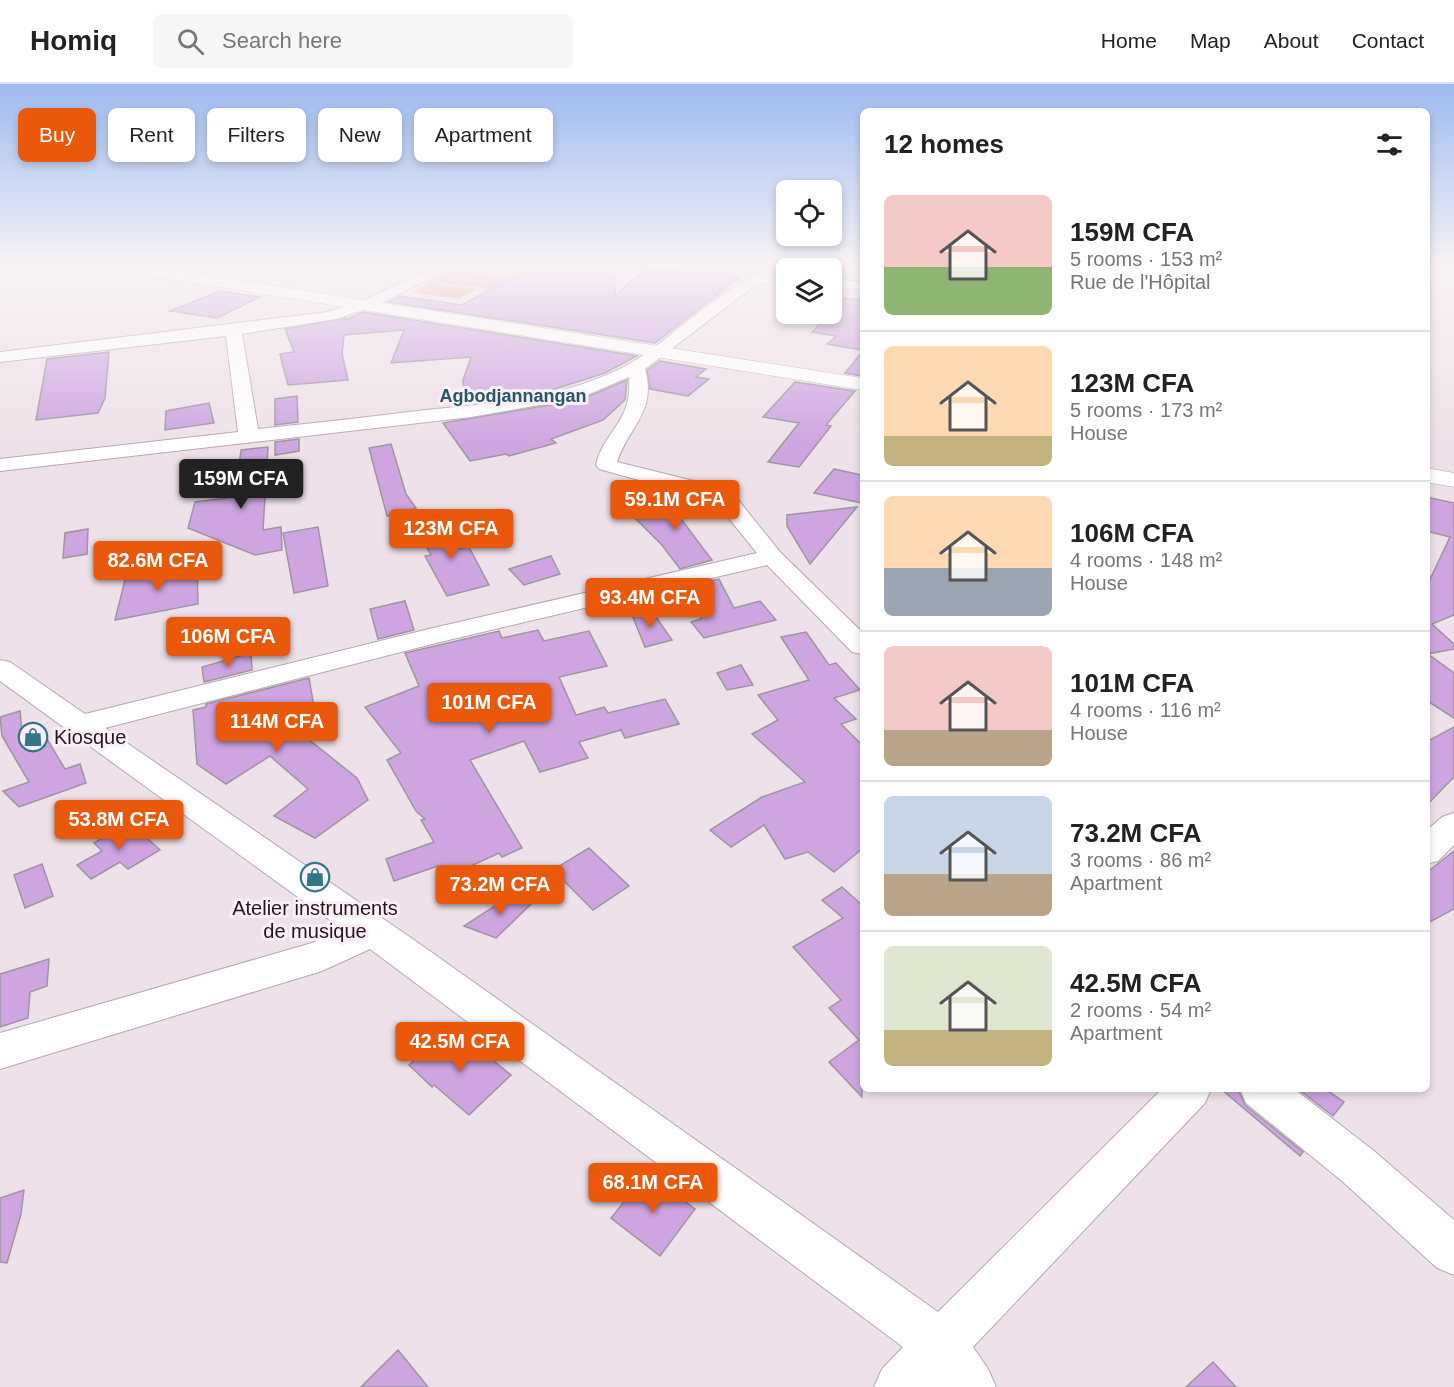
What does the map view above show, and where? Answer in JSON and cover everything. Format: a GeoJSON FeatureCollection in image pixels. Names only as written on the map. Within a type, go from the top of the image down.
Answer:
{"type":"FeatureCollection","features":[{"type":"Feature","properties":{"kind":"street"},"geometry":{"type":"LineString","coordinates":[[0,357],[276,324]]}},
{"type":"Feature","properties":{"kind":"street"},"geometry":{"type":"LineString","coordinates":[[489,324],[657,353],[860,384]]}},
{"type":"Feature","properties":{"kind":"street"},"geometry":{"type":"LineString","coordinates":[[0,465],[471,411],[573,394],[636,368],[695,324]]}},
{"type":"Feature","properties":{"kind":"street"},"geometry":{"type":"LineString","coordinates":[[233,330],[249,436]]}},
{"type":"Feature","properties":{"kind":"street"},"geometry":{"type":"LineString","coordinates":[[636,368],[640,391],[634,413],[630,424],[607,458],[606,465],[694,488],[718,499],[740,516],[772,558],[860,644]]}},
{"type":"Feature","properties":{"kind":"street"},"geometry":{"type":"LineString","coordinates":[[1430,476],[1454,480]]}},
{"type":"Feature","properties":{"kind":"street"},"geometry":{"type":"LineString","coordinates":[[78,725],[433,636],[772,558]]}},
{"type":"Feature","properties":{"kind":"street"},"geometry":{"type":"LineString","coordinates":[[4,675],[372,932],[940,1344],[970,1387]]}},
{"type":"Feature","properties":{"kind":"street"},"geometry":{"type":"LineString","coordinates":[[0,1051],[322,956],[372,932]]}},
{"type":"Feature","properties":{"kind":"street"},"geometry":{"type":"LineString","coordinates":[[900,1387],[1187,1092]]}},
{"type":"Feature","properties":{"kind":"street"},"geometry":{"type":"LineString","coordinates":[[1265,1092],[1358,1166],[1454,1251]]}},
{"type":"Feature","properties":{"kind":"building"},"geometry":{"type":"Polygon","coordinates":[[[314,324],[437,324],[637,356],[605,373],[555,389],[464,404],[463,380],[471,357],[391,363],[404,330],[344,335],[342,354],[348,380],[288,385],[280,354],[294,352],[285,329],[314,324]]]}},
{"type":"Feature","properties":{"kind":"building"},"geometry":{"type":"Polygon","coordinates":[[[530,324],[680,324],[655,343],[530,324]]]}},
{"type":"Feature","properties":{"kind":"building"},"geometry":{"type":"Polygon","coordinates":[[[820,324],[860,324],[860,350],[827,344],[836,336],[812,332],[820,324]]]}},
{"type":"Feature","properties":{"kind":"building"},"geometry":{"type":"Polygon","coordinates":[[[109,352],[105,398],[98,413],[36,420],[47,359],[109,352]]]}},
{"type":"Feature","properties":{"kind":"building"},"geometry":{"type":"Polygon","coordinates":[[[860,354],[860,376],[845,373],[860,354]]]}},
{"type":"Feature","properties":{"kind":"building"},"geometry":{"type":"Polygon","coordinates":[[[660,361],[706,369],[696,377],[709,379],[688,396],[650,389],[647,370],[660,361]]]}},
{"type":"Feature","properties":{"kind":"building"},"geometry":{"type":"Polygon","coordinates":[[[627,380],[625,400],[603,420],[551,439],[556,443],[509,456],[506,454],[470,461],[443,423],[580,400],[627,380]]]}},
{"type":"Feature","properties":{"kind":"building"},"geometry":{"type":"Polygon","coordinates":[[[795,382],[855,391],[826,425],[831,426],[799,467],[768,462],[799,423],[763,417],[795,382]]]}},
{"type":"Feature","properties":{"kind":"building"},"geometry":{"type":"Polygon","coordinates":[[[297,396],[298,422],[275,425],[275,399],[297,396]]]}},
{"type":"Feature","properties":{"kind":"building"},"geometry":{"type":"Polygon","coordinates":[[[209,403],[214,423],[165,430],[166,411],[209,403]]]}},
{"type":"Feature","properties":{"kind":"building"},"geometry":{"type":"Polygon","coordinates":[[[299,439],[299,451],[275,455],[275,442],[299,439]]]}},
{"type":"Feature","properties":{"kind":"building"},"geometry":{"type":"Polygon","coordinates":[[[391,444],[406,494],[416,508],[387,516],[369,448],[391,444]]]}},
{"type":"Feature","properties":{"kind":"building"},"geometry":{"type":"Polygon","coordinates":[[[268,447],[263,530],[281,527],[282,550],[255,555],[188,528],[195,502],[235,497],[241,450],[268,447]]]}},
{"type":"Feature","properties":{"kind":"building"},"geometry":{"type":"Polygon","coordinates":[[[834,469],[860,475],[860,503],[814,493],[834,469]]]}},
{"type":"Feature","properties":{"kind":"building"},"geometry":{"type":"Polygon","coordinates":[[[685,497],[704,511],[681,519],[712,560],[680,569],[662,545],[632,515],[685,497]]]}},
{"type":"Feature","properties":{"kind":"building"},"geometry":{"type":"Polygon","coordinates":[[[1430,498],[1454,503],[1454,615],[1432,624],[1454,644],[1454,649],[1430,654],[1430,580],[1450,537],[1430,532],[1430,498]]]}},
{"type":"Feature","properties":{"kind":"building"},"geometry":{"type":"Polygon","coordinates":[[[857,507],[810,564],[787,526],[787,515],[857,507]]]}},
{"type":"Feature","properties":{"kind":"building"},"geometry":{"type":"Polygon","coordinates":[[[441,520],[459,549],[469,547],[489,585],[447,596],[425,556],[431,555],[415,526],[441,520]]]}},
{"type":"Feature","properties":{"kind":"building"},"geometry":{"type":"Polygon","coordinates":[[[318,527],[328,586],[294,593],[283,533],[318,527]]]}},
{"type":"Feature","properties":{"kind":"building"},"geometry":{"type":"Polygon","coordinates":[[[88,529],[87,554],[63,558],[65,533],[88,529]]]}},
{"type":"Feature","properties":{"kind":"building"},"geometry":{"type":"Polygon","coordinates":[[[551,556],[560,574],[524,585],[509,569],[551,556]]]}},
{"type":"Feature","properties":{"kind":"building"},"geometry":{"type":"Polygon","coordinates":[[[197,565],[198,604],[115,620],[126,576],[197,565]]]}},
{"type":"Feature","properties":{"kind":"building"},"geometry":{"type":"Polygon","coordinates":[[[719,579],[734,608],[760,601],[776,620],[704,638],[691,622],[701,619],[688,591],[695,590],[691,585],[719,579]]]}},
{"type":"Feature","properties":{"kind":"building"},"geometry":{"type":"Polygon","coordinates":[[[405,601],[414,630],[378,639],[370,609],[405,601]]]}},
{"type":"Feature","properties":{"kind":"building"},"geometry":{"type":"Polygon","coordinates":[[[651,610],[672,640],[645,647],[632,615],[651,610]]]}},
{"type":"Feature","properties":{"kind":"building"},"geometry":{"type":"Polygon","coordinates":[[[538,630],[544,641],[589,631],[607,666],[559,677],[576,715],[604,707],[608,713],[665,699],[679,724],[625,738],[621,730],[579,742],[588,758],[540,772],[524,741],[470,760],[522,848],[502,857],[499,853],[445,878],[438,866],[394,881],[386,859],[434,842],[421,820],[425,819],[416,811],[387,760],[401,753],[365,707],[419,686],[405,653],[499,631],[502,638],[538,630]]]}},
{"type":"Feature","properties":{"kind":"building"},"geometry":{"type":"Polygon","coordinates":[[[806,632],[829,665],[836,663],[860,690],[834,698],[856,719],[841,724],[860,743],[860,851],[834,872],[808,852],[785,859],[764,825],[731,847],[710,830],[762,797],[805,782],[752,734],[778,720],[758,695],[809,680],[781,637],[806,632]]]}},
{"type":"Feature","properties":{"kind":"building"},"geometry":{"type":"Polygon","coordinates":[[[251,653],[252,670],[204,682],[202,667],[251,653]]]}},
{"type":"Feature","properties":{"kind":"building"},"geometry":{"type":"Polygon","coordinates":[[[1430,655],[1454,673],[1454,718],[1430,703],[1430,655]]]}},
{"type":"Feature","properties":{"kind":"building"},"geometry":{"type":"Polygon","coordinates":[[[741,665],[753,685],[727,690],[717,673],[741,665]]]}},
{"type":"Feature","properties":{"kind":"building"},"geometry":{"type":"Polygon","coordinates":[[[309,678],[314,707],[278,715],[357,778],[368,800],[315,838],[274,816],[308,789],[270,756],[226,784],[197,764],[193,710],[206,707],[206,704],[309,678]]]}},
{"type":"Feature","properties":{"kind":"building"},"geometry":{"type":"Polygon","coordinates":[[[20,711],[22,731],[38,724],[65,769],[80,764],[86,783],[19,807],[3,791],[29,782],[2,736],[0,717],[20,711]]]}},
{"type":"Feature","properties":{"kind":"building"},"geometry":{"type":"Polygon","coordinates":[[[1454,727],[1454,777],[1430,802],[1430,740],[1454,727]]]}},
{"type":"Feature","properties":{"kind":"building"},"geometry":{"type":"Polygon","coordinates":[[[130,823],[160,850],[128,869],[120,862],[91,879],[77,865],[102,851],[94,843],[130,823]]]}},
{"type":"Feature","properties":{"kind":"building"},"geometry":{"type":"Polygon","coordinates":[[[589,848],[629,886],[593,910],[553,870],[589,848]]]}},
{"type":"Feature","properties":{"kind":"building"},"geometry":{"type":"Polygon","coordinates":[[[1454,851],[1454,909],[1430,922],[1430,870],[1454,851]]]}},
{"type":"Feature","properties":{"kind":"building"},"geometry":{"type":"Polygon","coordinates":[[[42,864],[53,896],[25,908],[14,875],[42,864]]]}},
{"type":"Feature","properties":{"kind":"building"},"geometry":{"type":"Polygon","coordinates":[[[842,887],[860,903],[860,1092],[862,1092],[862,1097],[829,1062],[859,1040],[829,1008],[841,1000],[793,947],[843,918],[822,900],[842,887]]]}},
{"type":"Feature","properties":{"kind":"building"},"geometry":{"type":"Polygon","coordinates":[[[518,891],[532,903],[496,938],[464,926],[518,891]]]}},
{"type":"Feature","properties":{"kind":"building"},"geometry":{"type":"Polygon","coordinates":[[[49,959],[47,986],[30,992],[28,1018],[0,1027],[0,974],[49,959]]]}},
{"type":"Feature","properties":{"kind":"building"},"geometry":{"type":"Polygon","coordinates":[[[449,1032],[473,1054],[479,1049],[511,1075],[469,1115],[434,1085],[432,1087],[409,1065],[449,1032]]]}},
{"type":"Feature","properties":{"kind":"building"},"geometry":{"type":"Polygon","coordinates":[[[1225,1092],[1239,1092],[1245,1105],[1303,1152],[1300,1156],[1225,1092]]]}},
{"type":"Feature","properties":{"kind":"building"},"geometry":{"type":"Polygon","coordinates":[[[1302,1092],[1329,1092],[1344,1102],[1333,1116],[1302,1092]]]}},
{"type":"Feature","properties":{"kind":"building"},"geometry":{"type":"Polygon","coordinates":[[[647,1173],[695,1209],[660,1256],[611,1218],[647,1173]]]}},
{"type":"Feature","properties":{"kind":"building"},"geometry":{"type":"Polygon","coordinates":[[[24,1190],[21,1214],[7,1263],[0,1262],[0,1198],[24,1190]]]}},
{"type":"Feature","properties":{"kind":"building"},"geometry":{"type":"Polygon","coordinates":[[[398,1350],[428,1387],[361,1387],[398,1350]]]}},
{"type":"Feature","properties":{"kind":"building"},"geometry":{"type":"Polygon","coordinates":[[[1213,1362],[1236,1387],[1186,1387],[1213,1362]]]}},
{"type":"Feature","properties":{"kind":"place","name":"Kiosque"},"geometry":{"type":"Point","coordinates":[33,737]}},
{"type":"Feature","properties":{"kind":"place","name":"Atelier instruments de musique"},"geometry":{"type":"Point","coordinates":[315,877]}},
{"type":"Feature","properties":{"kind":"district","name":"Agbodjannangan"},"geometry":{"type":"Point","coordinates":[513,396]}}]}
